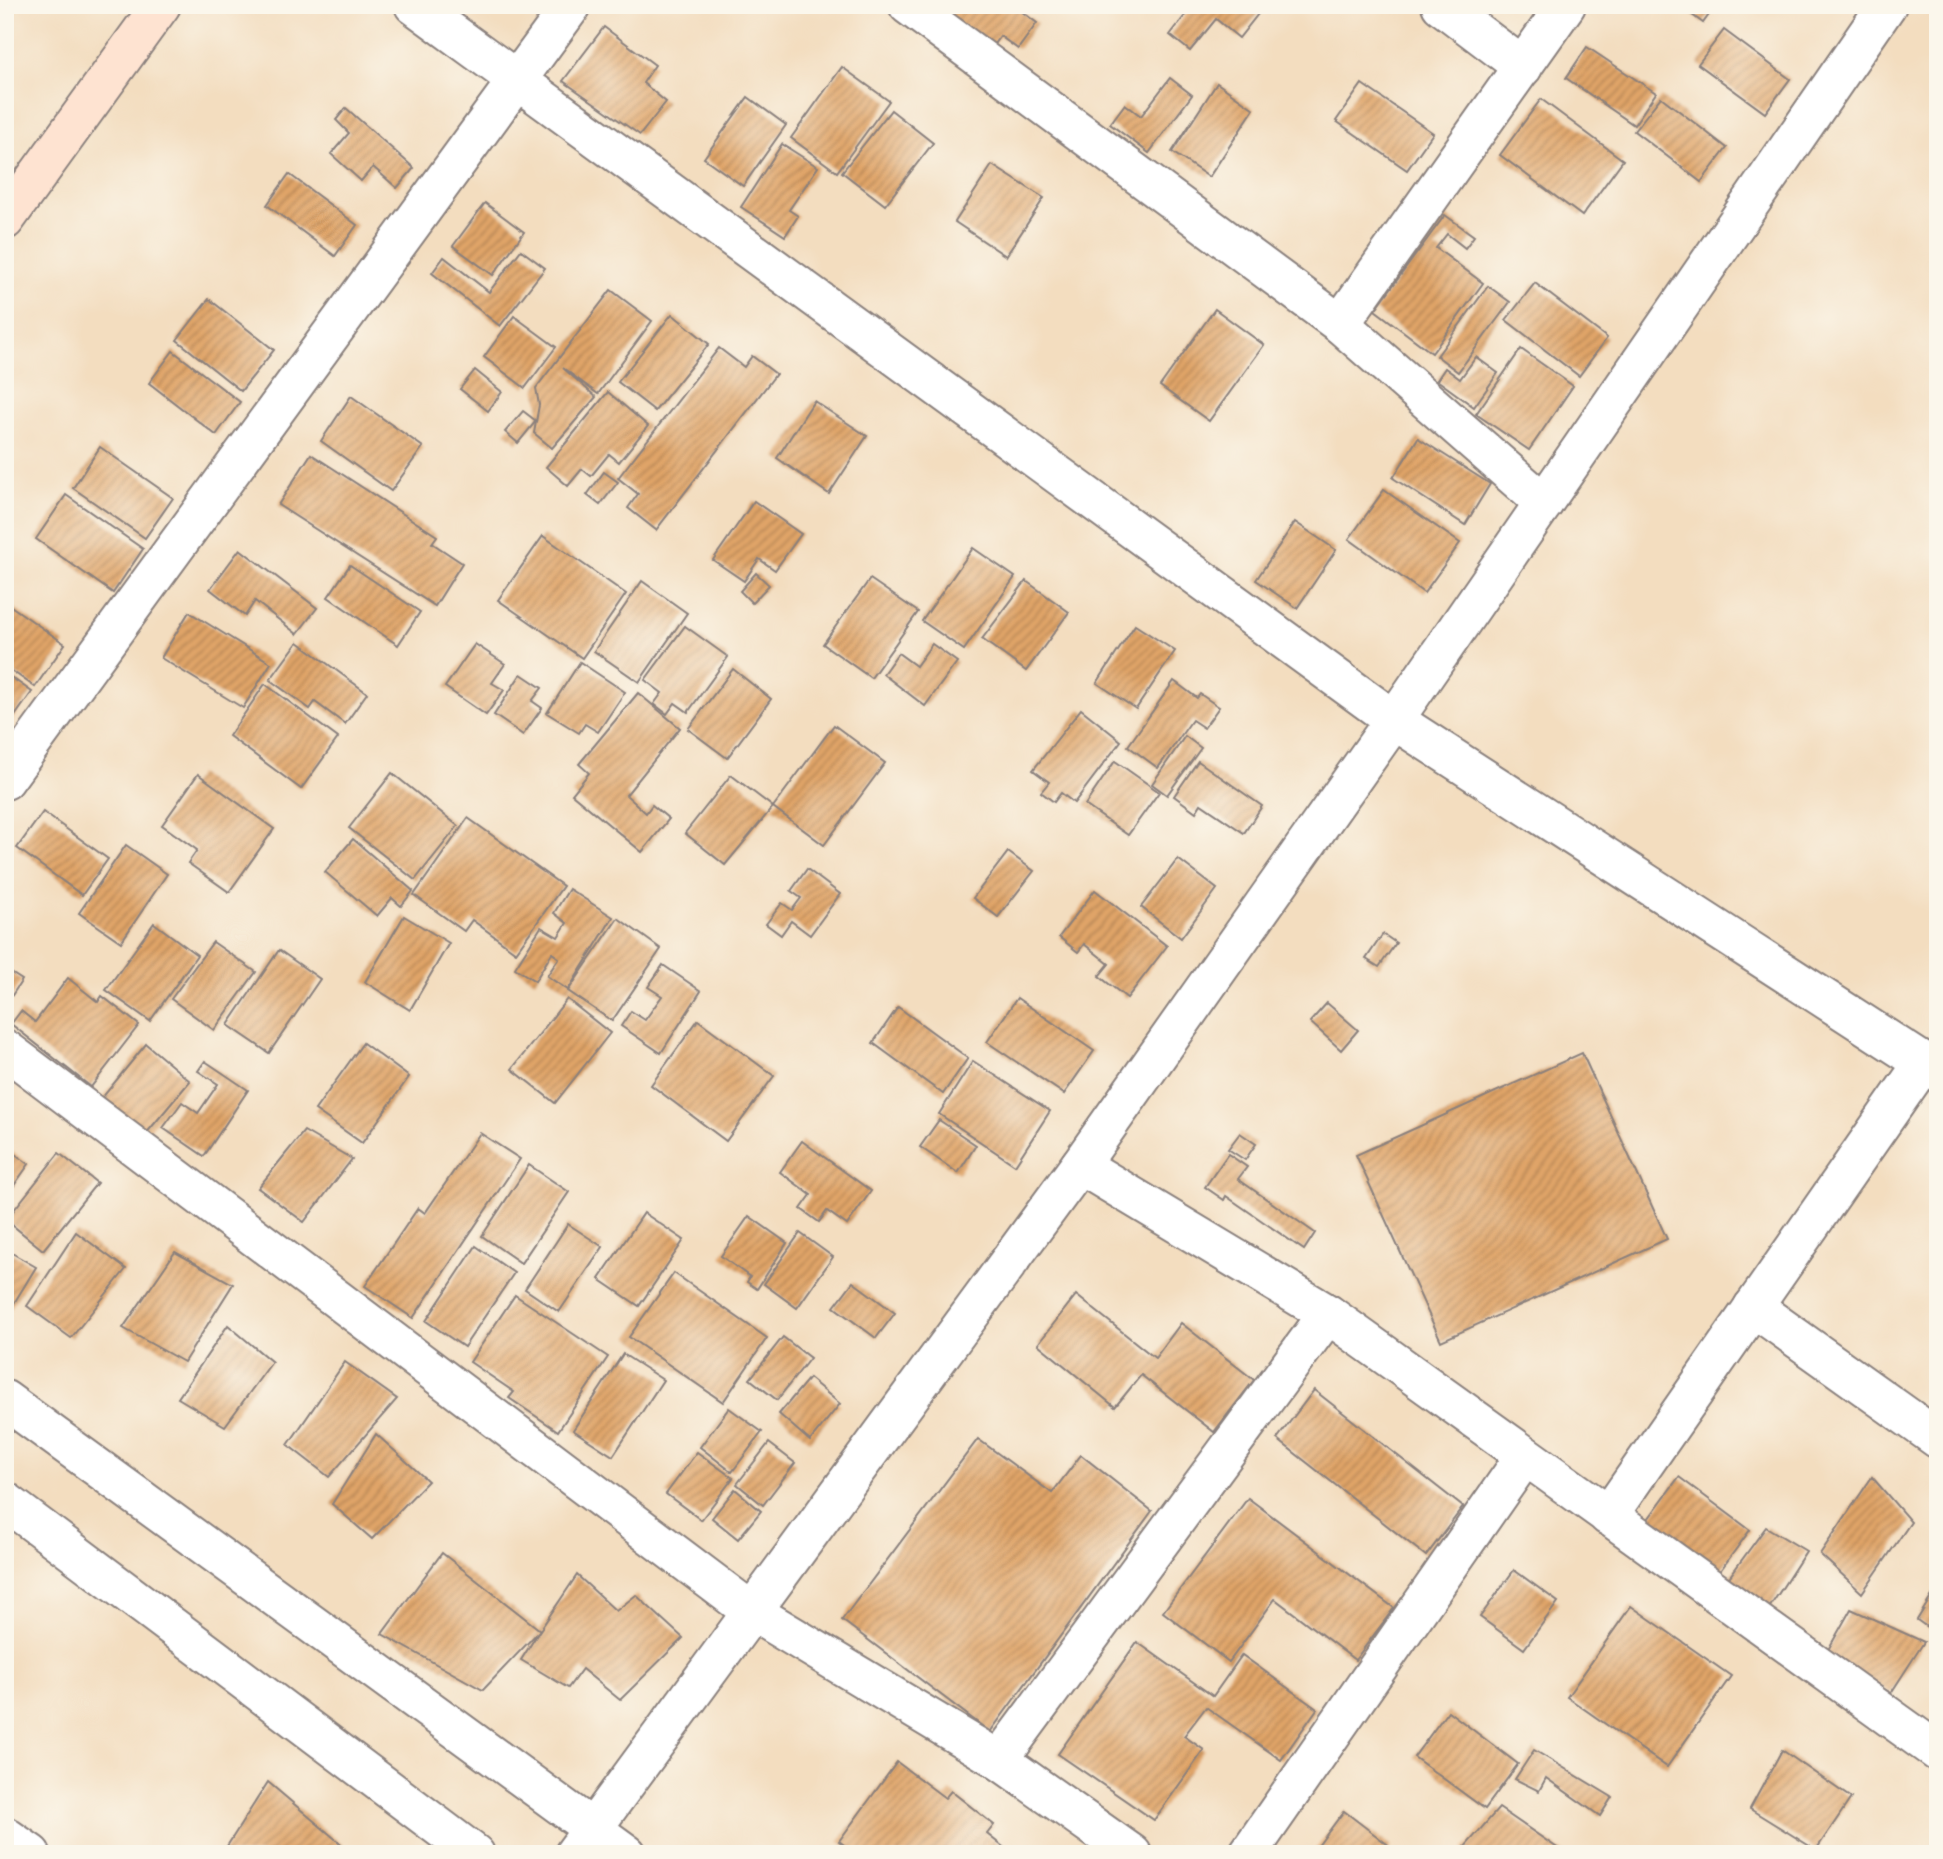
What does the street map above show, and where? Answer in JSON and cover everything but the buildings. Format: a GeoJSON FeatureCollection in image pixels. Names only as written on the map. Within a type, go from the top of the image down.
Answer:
{"type":"FeatureCollection","features":[{"type":"Feature","properties":{"kind":"street"},"geometry":{"type":"LineString","coordinates":[[5,220],[161,5]]}},
{"type":"Feature","properties":{"kind":"street"},"geometry":{"type":"LineString","coordinates":[[414,5],[1394,720],[1931,1067],[1753,1307],[1608,1516]]}},
{"type":"Feature","properties":{"kind":"street"},"geometry":{"type":"LineString","coordinates":[[5,780],[572,5]]}},
{"type":"Feature","properties":{"kind":"street"},"geometry":{"type":"LineString","coordinates":[[908,5],[1340,324],[1544,503]]}},
{"type":"Feature","properties":{"kind":"street"},"geometry":{"type":"LineString","coordinates":[[1441,5],[1523,67]]}},
{"type":"Feature","properties":{"kind":"street"},"geometry":{"type":"LineString","coordinates":[[1340,324],[1566,5]]}},
{"type":"Feature","properties":{"kind":"street"},"geometry":{"type":"LineString","coordinates":[[582,1842],[1080,1165],[1394,720],[1887,5]]}},
{"type":"Feature","properties":{"kind":"street"},"geometry":{"type":"LineString","coordinates":[[5,1049],[751,1611],[999,1760],[1132,1854]]}},
{"type":"Feature","properties":{"kind":"street"},"geometry":{"type":"LineString","coordinates":[[1080,1165],[1328,1314],[1938,1752]]}},
{"type":"Feature","properties":{"kind":"street"},"geometry":{"type":"LineString","coordinates":[[1753,1307],[1938,1439]]}},
{"type":"Feature","properties":{"kind":"street"},"geometry":{"type":"LineString","coordinates":[[999,1760],[1328,1314]]}},
{"type":"Feature","properties":{"kind":"street"},"geometry":{"type":"LineString","coordinates":[[5,1400],[582,1842],[627,1854]]}},
{"type":"Feature","properties":{"kind":"street"},"geometry":{"type":"LineString","coordinates":[[1248,1854],[1525,1456]]}},
{"type":"Feature","properties":{"kind":"street"},"geometry":{"type":"LineString","coordinates":[[5,1500],[475,1854]]}},
{"type":"Feature","properties":{"kind":"street"},"geometry":{"type":"LineString","coordinates":[[5,1836],[31,1854]]}}]}
